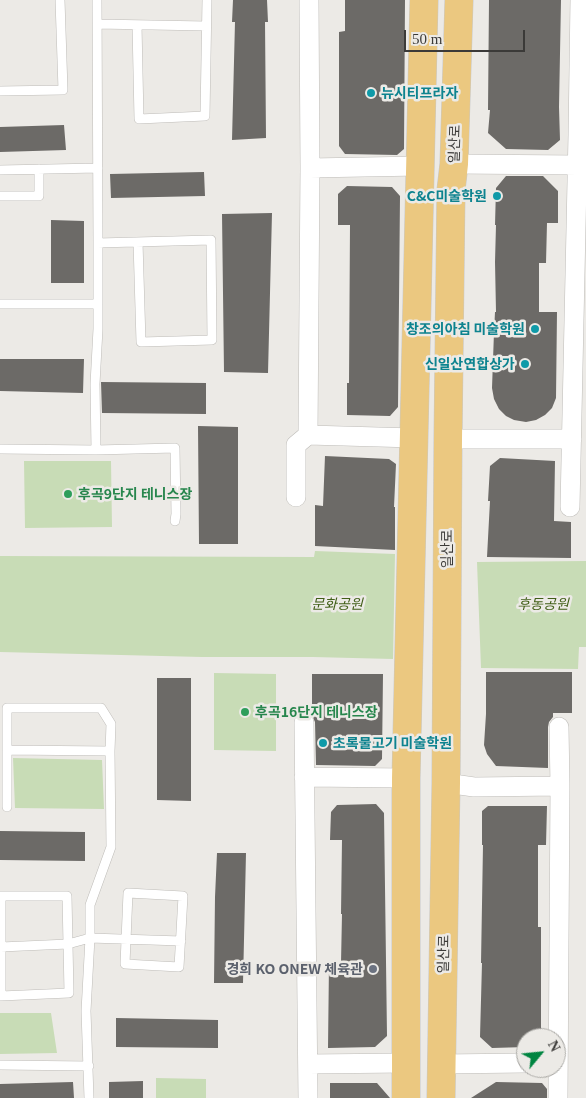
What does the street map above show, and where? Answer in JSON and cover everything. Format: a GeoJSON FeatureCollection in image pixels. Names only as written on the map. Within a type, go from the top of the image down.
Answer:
{"type":"FeatureCollection","features":[{"type":"Feature","properties":{"kind":"main road"},"geometry":{"type":"LineString","coordinates":[[406,1098],[406,778],[424,0]]}},
{"type":"Feature","properties":{"kind":"main road","name":"일산로"},"geometry":{"type":"LineString","coordinates":[[441,1098],[446,783],[451,190],[454,164],[459,0]]}},
{"type":"Feature","properties":{"kind":"street"},"geometry":{"type":"LineString","coordinates":[[308,435],[309,0]]}},
{"type":"Feature","properties":{"kind":"street"},"geometry":{"type":"LineString","coordinates":[[570,507],[580,0]]}},
{"type":"Feature","properties":{"kind":"street"},"geometry":{"type":"LineString","coordinates":[[454,164],[578,165]]}},
{"type":"Feature","properties":{"kind":"street"},"geometry":{"type":"LineString","coordinates":[[310,168],[420,166]]}},
{"type":"Feature","properties":{"kind":"street"},"geometry":{"type":"LineString","coordinates":[[296,497],[296,445],[308,435],[414,438]]}},
{"type":"Feature","properties":{"kind":"street"},"geometry":{"type":"LineString","coordinates":[[448,438],[572,439]]}},
{"type":"Feature","properties":{"kind":"street"},"geometry":{"type":"LineString","coordinates":[[304,722],[308,1098]]}},
{"type":"Feature","properties":{"kind":"street"},"geometry":{"type":"LineString","coordinates":[[557,1028],[559,727]]}},
{"type":"Feature","properties":{"kind":"street"},"geometry":{"type":"LineString","coordinates":[[304,778],[406,778]]}},
{"type":"Feature","properties":{"kind":"street"},"geometry":{"type":"LineString","coordinates":[[446,783],[474,786],[560,786]]}},
{"type":"Feature","properties":{"kind":"street"},"geometry":{"type":"LineString","coordinates":[[308,1064],[406,1063]]}},
{"type":"Feature","properties":{"kind":"street"},"geometry":{"type":"LineString","coordinates":[[441,1064],[516,1063]]}},
{"type":"Feature","properties":{"kind":"street"},"geometry":{"type":"LineString","coordinates":[[557,1078],[558,1098]]}},
{"type":"Feature","properties":{"kind":"lane"},"geometry":{"type":"LineString","coordinates":[[0,91],[63,90],[60,0]]}},
{"type":"Feature","properties":{"kind":"lane"},"geometry":{"type":"LineString","coordinates":[[96,450],[95,384],[98,304],[97,0]]}},
{"type":"Feature","properties":{"kind":"lane"},"geometry":{"type":"LineString","coordinates":[[137,25],[139,118],[205,116],[207,0]]}},
{"type":"Feature","properties":{"kind":"lane"},"geometry":{"type":"LineString","coordinates":[[97,24],[206,26]]}},
{"type":"Feature","properties":{"kind":"lane"},"geometry":{"type":"LineString","coordinates":[[0,170],[98,168]]}},
{"type":"Feature","properties":{"kind":"lane"},"geometry":{"type":"LineString","coordinates":[[0,196],[39,196],[39,169]]}},
{"type":"Feature","properties":{"kind":"lane"},"geometry":{"type":"LineString","coordinates":[[98,243],[211,240],[212,340],[141,342],[138,242]]}},
{"type":"Feature","properties":{"kind":"lane"},"geometry":{"type":"LineString","coordinates":[[0,304],[98,304]]}},
{"type":"Feature","properties":{"kind":"lane"},"geometry":{"type":"LineString","coordinates":[[0,449],[96,450],[175,448],[175,521]]}},
{"type":"Feature","properties":{"kind":"lane"},"geometry":{"type":"LineString","coordinates":[[7,807],[7,708],[101,708],[111,724],[111,847],[90,905],[86,1011],[89,1098]]}},
{"type":"Feature","properties":{"kind":"lane"},"geometry":{"type":"LineString","coordinates":[[7,750],[110,751]]}},
{"type":"Feature","properties":{"kind":"lane"},"geometry":{"type":"LineString","coordinates":[[128,893],[183,896],[180,940],[179,967],[124,964],[128,893]]}},
{"type":"Feature","properties":{"kind":"lane"},"geometry":{"type":"LineString","coordinates":[[1,896],[67,896],[68,944],[69,993],[1,996],[1,896]]}},
{"type":"Feature","properties":{"kind":"lane"},"geometry":{"type":"LineString","coordinates":[[1,947],[68,944],[90,938],[180,940]]}},
{"type":"Feature","properties":{"kind":"lane"},"geometry":{"type":"LineString","coordinates":[[0,1065],[89,1066]]}},
{"type":"Feature","properties":{"kind":"green space","name":"후곡9단지 테니스장"},"geometry":{"type":"Polygon","coordinates":[[[24,461],[111,461],[112,527],[25,528],[24,461]]]}},
{"type":"Feature","properties":{"kind":"green space","name":"문화공원"},"geometry":{"type":"Polygon","coordinates":[[[315,551],[395,554],[393,659],[0,652],[0,556],[314,557],[315,551]]]}},
{"type":"Feature","properties":{"kind":"green space","name":"후동공원"},"geometry":{"type":"Polygon","coordinates":[[[586,561],[586,647],[579,647],[578,669],[481,668],[477,562],[586,561]]]}},
{"type":"Feature","properties":{"kind":"green space","name":"후곡16단지 테니스장"},"geometry":{"type":"Polygon","coordinates":[[[214,673],[276,674],[276,751],[214,750],[214,673]]]}},
{"type":"Feature","properties":{"kind":"green space"},"geometry":{"type":"Polygon","coordinates":[[[13,758],[102,760],[104,809],[15,808],[13,758]]]}},
{"type":"Feature","properties":{"kind":"green space"},"geometry":{"type":"Polygon","coordinates":[[[0,1013],[51,1013],[57,1053],[0,1054],[0,1013]]]}},
{"type":"Feature","properties":{"kind":"green space"},"geometry":{"type":"Polygon","coordinates":[[[156,1078],[206,1079],[206,1098],[156,1098],[156,1078]]]}},
{"type":"Feature","properties":{"kind":"building"},"geometry":{"type":"Polygon","coordinates":[[[233,0],[267,0],[268,22],[265,22],[266,138],[232,140],[235,22],[232,22],[233,0]]]}},
{"type":"Feature","properties":{"kind":"building","name":"뉴시티프라자"},"geometry":{"type":"Polygon","coordinates":[[[345,0],[405,0],[404,149],[397,155],[345,154],[339,146],[339,32],[345,31],[345,0]]]}},
{"type":"Feature","properties":{"kind":"building"},"geometry":{"type":"Polygon","coordinates":[[[489,0],[561,0],[560,140],[548,150],[506,149],[488,133],[490,110],[488,110],[489,0]]]}},
{"type":"Feature","properties":{"kind":"building"},"geometry":{"type":"Polygon","coordinates":[[[64,125],[66,150],[0,152],[0,127],[64,125]]]}},
{"type":"Feature","properties":{"kind":"building"},"geometry":{"type":"Polygon","coordinates":[[[204,172],[205,196],[111,198],[110,174],[204,172]]]}},
{"type":"Feature","properties":{"kind":"building"},"geometry":{"type":"Polygon","coordinates":[[[506,176],[543,176],[558,191],[558,223],[547,223],[546,263],[539,263],[539,312],[557,312],[556,398],[552,408],[545,415],[536,420],[526,422],[514,420],[506,416],[499,409],[494,399],[492,388],[496,312],[496,188],[506,176]]]}},
{"type":"Feature","properties":{"kind":"building"},"geometry":{"type":"Polygon","coordinates":[[[347,186],[392,187],[400,196],[398,407],[390,416],[347,415],[350,225],[338,225],[338,194],[347,186]]]}},
{"type":"Feature","properties":{"kind":"building"},"geometry":{"type":"Polygon","coordinates":[[[272,213],[268,373],[224,372],[222,214],[272,213]]]}},
{"type":"Feature","properties":{"kind":"building"},"geometry":{"type":"Polygon","coordinates":[[[51,220],[84,221],[84,283],[51,283],[51,220]]]}},
{"type":"Feature","properties":{"kind":"building"},"geometry":{"type":"Polygon","coordinates":[[[0,359],[84,359],[83,393],[0,391],[0,359]]]}},
{"type":"Feature","properties":{"kind":"building"},"geometry":{"type":"Polygon","coordinates":[[[101,382],[206,383],[206,414],[102,413],[101,382]]]}},
{"type":"Feature","properties":{"kind":"building"},"geometry":{"type":"Polygon","coordinates":[[[198,426],[238,427],[238,544],[199,544],[198,426]]]}},
{"type":"Feature","properties":{"kind":"building"},"geometry":{"type":"Polygon","coordinates":[[[325,456],[389,459],[396,464],[395,550],[315,546],[315,505],[323,506],[325,456]]]}},
{"type":"Feature","properties":{"kind":"building"},"geometry":{"type":"Polygon","coordinates":[[[500,458],[555,461],[554,521],[571,522],[571,558],[487,557],[490,466],[500,458]]]}},
{"type":"Feature","properties":{"kind":"building"},"geometry":{"type":"Polygon","coordinates":[[[486,672],[572,672],[572,713],[553,713],[553,717],[549,722],[548,768],[496,766],[487,754],[484,745],[486,672]]]}},
{"type":"Feature","properties":{"kind":"building"},"geometry":{"type":"Polygon","coordinates":[[[312,674],[383,674],[382,759],[375,766],[316,765],[315,722],[312,715],[312,674]]]}},
{"type":"Feature","properties":{"kind":"building"},"geometry":{"type":"Polygon","coordinates":[[[157,678],[191,678],[191,801],[157,800],[157,678]]]}},
{"type":"Feature","properties":{"kind":"building"},"geometry":{"type":"Polygon","coordinates":[[[376,804],[384,813],[387,1036],[375,1047],[328,1048],[329,963],[341,963],[342,914],[342,840],[330,840],[331,812],[337,805],[376,804]]]}},
{"type":"Feature","properties":{"kind":"building"},"geometry":{"type":"Polygon","coordinates":[[[488,806],[547,806],[546,845],[538,845],[538,927],[541,927],[541,1028],[516,1028],[516,1047],[492,1048],[480,1037],[482,811],[488,806]]]}},
{"type":"Feature","properties":{"kind":"building"},"geometry":{"type":"Polygon","coordinates":[[[0,831],[85,832],[85,861],[0,860],[0,831]]]}},
{"type":"Feature","properties":{"kind":"building"},"geometry":{"type":"Polygon","coordinates":[[[217,853],[246,853],[243,983],[214,983],[217,853]]]}},
{"type":"Feature","properties":{"kind":"building"},"geometry":{"type":"Polygon","coordinates":[[[116,1018],[218,1020],[218,1048],[116,1047],[116,1018]]]}},
{"type":"Feature","properties":{"kind":"building"},"geometry":{"type":"Polygon","coordinates":[[[143,1081],[143,1098],[109,1098],[109,1082],[143,1081]]]}},
{"type":"Feature","properties":{"kind":"building"},"geometry":{"type":"Polygon","coordinates":[[[73,1082],[74,1098],[0,1098],[0,1084],[73,1082]]]}},
{"type":"Feature","properties":{"kind":"building"},"geometry":{"type":"Polygon","coordinates":[[[496,1082],[542,1083],[547,1089],[547,1098],[471,1098],[496,1082]]]}},
{"type":"Feature","properties":{"kind":"building"},"geometry":{"type":"Polygon","coordinates":[[[330,1083],[377,1083],[390,1098],[330,1098],[330,1083]]]}},
{"type":"Feature","properties":{"kind":"place","name":"뉴시티프라자"},"geometry":{"type":"Point","coordinates":[371,93]}},
{"type":"Feature","properties":{"kind":"place","name":"C&C미술학원"},"geometry":{"type":"Point","coordinates":[497,196]}},
{"type":"Feature","properties":{"kind":"place","name":"창조의아침 미술학원"},"geometry":{"type":"Point","coordinates":[535,329]}},
{"type":"Feature","properties":{"kind":"place","name":"신일산연합상가"},"geometry":{"type":"Point","coordinates":[525,364]}},
{"type":"Feature","properties":{"kind":"place","name":"후곡9단지 테니스장"},"geometry":{"type":"Point","coordinates":[68,494]}},
{"type":"Feature","properties":{"kind":"place","name":"후곡16단지 테니스장"},"geometry":{"type":"Point","coordinates":[245,712]}},
{"type":"Feature","properties":{"kind":"place","name":"초록물고기 미술학원"},"geometry":{"type":"Point","coordinates":[323,743]}},
{"type":"Feature","properties":{"kind":"place","name":"경희 KO ONEW 체육관"},"geometry":{"type":"Point","coordinates":[373,969]}}]}
